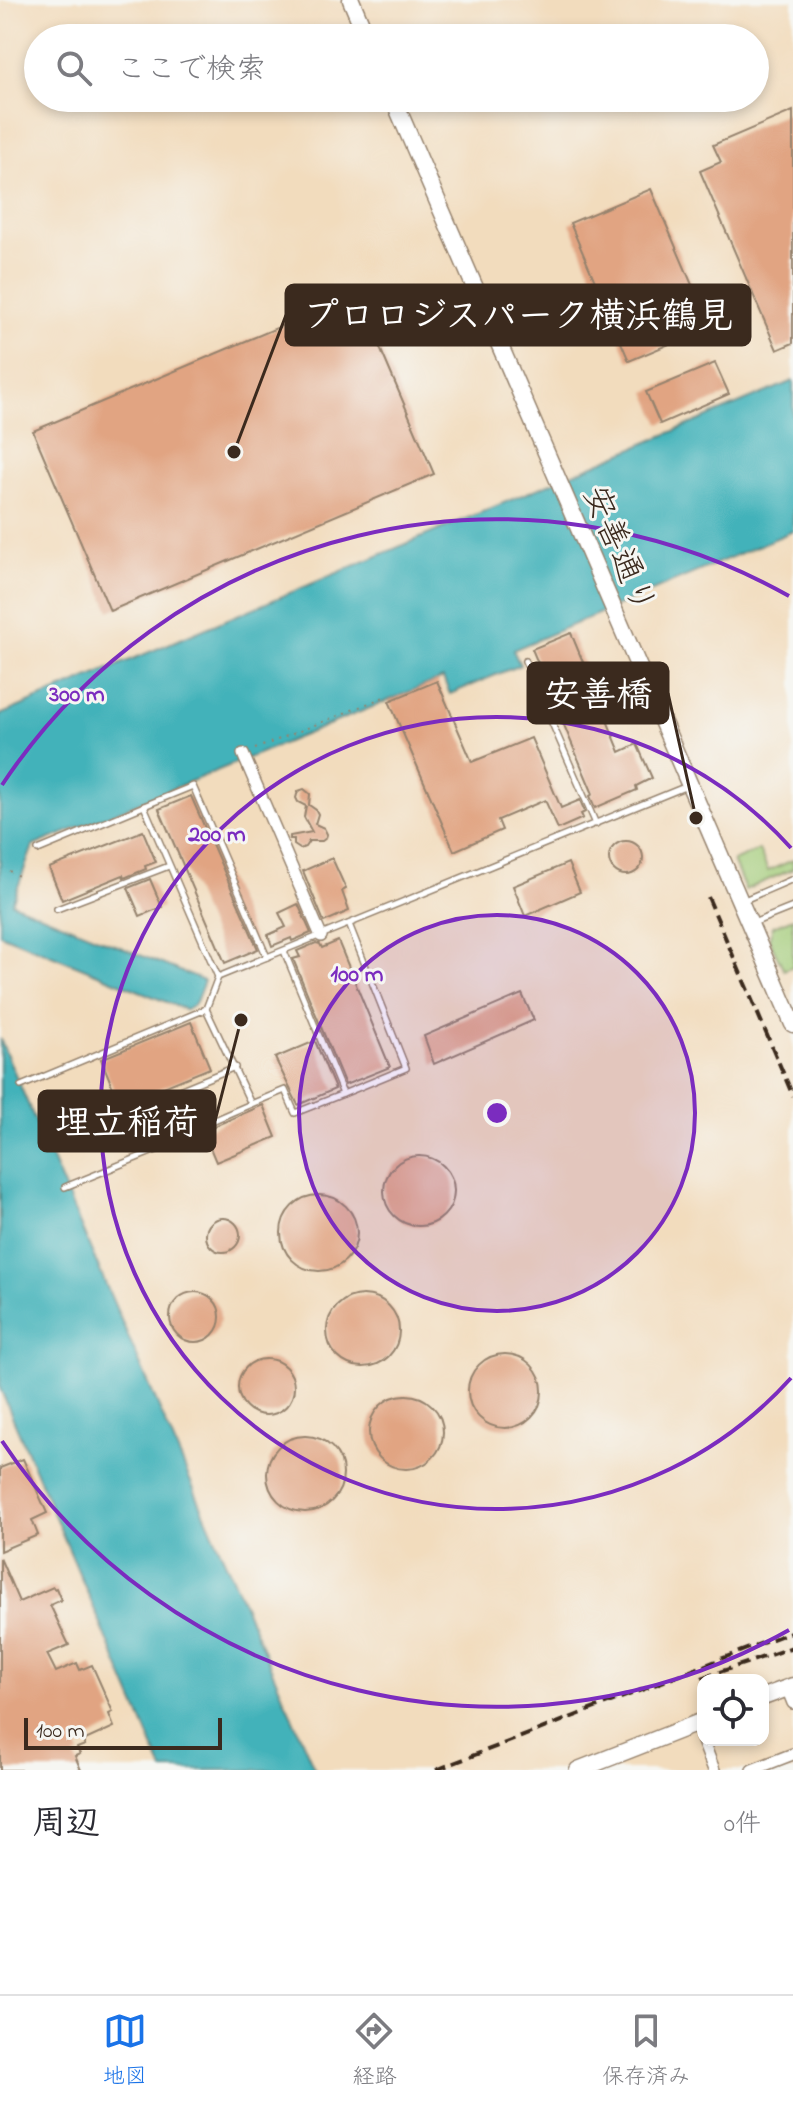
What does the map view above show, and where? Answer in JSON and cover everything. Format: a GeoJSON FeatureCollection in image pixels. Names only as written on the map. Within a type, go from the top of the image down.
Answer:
{"type":"FeatureCollection","features":[{"type":"Feature","properties":{"kind":"street"},"geometry":{"type":"LineString","coordinates":[[351,0],[361,24]]}},
{"type":"Feature","properties":{"kind":"street","name":"安善通り"},"geometry":{"type":"LineString","coordinates":[[399,112],[751,925],[784,991],[793,1024]]}},
{"type":"Feature","properties":{"kind":"street"},"geometry":{"type":"LineString","coordinates":[[243,754],[321,936]]}},
{"type":"Feature","properties":{"kind":"street"},"geometry":{"type":"LineString","coordinates":[[769,1696],[791,1692]]}},
{"type":"Feature","properties":{"kind":"street"},"geometry":{"type":"LineString","coordinates":[[578,1770],[599,1766],[697,1723]]}},
{"type":"Feature","properties":{"kind":"street"},"geometry":{"type":"LineString","coordinates":[[707,1746],[714,1770]]}},
{"type":"Feature","properties":{"kind":"street"},"geometry":{"type":"LineString","coordinates":[[752,1770],[793,1754]]}},
{"type":"Feature","properties":{"kind":"lane"},"geometry":{"type":"LineString","coordinates":[[525,661],[596,824]]}},
{"type":"Feature","properties":{"kind":"lane"},"geometry":{"type":"LineString","coordinates":[[218,977],[690,784]]}},
{"type":"Feature","properties":{"kind":"lane"},"geometry":{"type":"LineString","coordinates":[[38,850],[193,786],[267,957]]}},
{"type":"Feature","properties":{"kind":"lane"},"geometry":{"type":"LineString","coordinates":[[21,1086],[206,1009],[218,977],[144,806]]}},
{"type":"Feature","properties":{"kind":"lane"},"geometry":{"type":"LineString","coordinates":[[57,909],[169,866]]}},
{"type":"Feature","properties":{"kind":"lane"},"geometry":{"type":"LineString","coordinates":[[741,901],[793,879]]}},
{"type":"Feature","properties":{"kind":"lane"},"geometry":{"type":"LineString","coordinates":[[751,925],[793,907]]}},
{"type":"Feature","properties":{"kind":"lane"},"geometry":{"type":"LineString","coordinates":[[65,1187],[186,1138],[198,1127],[285,1090],[295,1113],[406,1068],[349,924]]}},
{"type":"Feature","properties":{"kind":"lane"},"geometry":{"type":"LineString","coordinates":[[284,951],[343,1094]]}},
{"type":"Feature","properties":{"kind":"lane"},"geometry":{"type":"LineString","coordinates":[[206,1009],[251,1104]]}},
{"type":"Feature","properties":{"kind":"lane"},"geometry":{"type":"LineString","coordinates":[[46,1145],[235,1067]]}},
{"type":"Feature","properties":{"kind":"path"},"geometry":{"type":"LineString","coordinates":[[243,754],[384,697]]}},
{"type":"Feature","properties":{"kind":"path"},"geometry":{"type":"LineString","coordinates":[[9,871],[22,878]]}},
{"type":"Feature","properties":{"kind":"green space"},"geometry":{"type":"Polygon","coordinates":[[[759,850],[768,871],[793,860],[793,869],[745,890],[733,861],[759,850]]]}},
{"type":"Feature","properties":{"kind":"green space"},"geometry":{"type":"Polygon","coordinates":[[[793,918],[793,966],[784,970],[769,939],[773,926],[793,918]]]}},
{"type":"Feature","properties":{"kind":"water"},"geometry":{"type":"Polygon","coordinates":[[[793,381],[793,531],[513,650],[520,665],[450,694],[443,678],[33,846],[12,903],[204,981],[195,1004],[186,1010],[0,934],[0,715],[793,381]]]}},
{"type":"Feature","properties":{"kind":"water"},"geometry":{"type":"Polygon","coordinates":[[[0,1039],[315,1770],[163,1770],[0,1388],[0,1039]]]}},
{"type":"Feature","properties":{"kind":"building"},"geometry":{"type":"Polygon","coordinates":[[[793,111],[793,343],[777,350],[700,171],[721,162],[713,145],[793,111]]]}},
{"type":"Feature","properties":{"kind":"building"},"geometry":{"type":"Polygon","coordinates":[[[651,189],[710,327],[629,361],[570,223],[651,189]]]}},
{"type":"Feature","properties":{"kind":"building"},"geometry":{"type":"Polygon","coordinates":[[[357,294],[434,474],[110,611],[33,431],[357,294]]]}},
{"type":"Feature","properties":{"kind":"building"},"geometry":{"type":"Polygon","coordinates":[[[715,363],[729,394],[660,424],[646,392],[715,363]]]}},
{"type":"Feature","properties":{"kind":"building"},"geometry":{"type":"Polygon","coordinates":[[[571,633],[620,752],[637,744],[652,778],[636,786],[637,790],[595,808],[590,796],[593,794],[532,649],[571,633]]]}},
{"type":"Feature","properties":{"kind":"building"},"geometry":{"type":"Polygon","coordinates":[[[437,681],[472,762],[531,738],[561,808],[580,800],[585,812],[581,814],[583,818],[558,829],[545,800],[498,820],[502,830],[454,851],[389,701],[437,681]]]}},
{"type":"Feature","properties":{"kind":"building"},"geometry":{"type":"Polygon","coordinates":[[[304,789],[310,794],[309,805],[318,814],[315,824],[324,828],[327,834],[322,841],[309,841],[300,849],[290,836],[312,832],[304,817],[306,806],[296,798],[298,791],[304,789]]]}},
{"type":"Feature","properties":{"kind":"building"},"geometry":{"type":"Polygon","coordinates":[[[191,796],[258,949],[225,963],[159,809],[191,796]]]}},
{"type":"Feature","properties":{"kind":"building"},"geometry":{"type":"Polygon","coordinates":[[[143,831],[156,862],[124,878],[123,875],[62,900],[49,868],[143,831]]]}},
{"type":"Feature","properties":{"kind":"building"},"geometry":{"type":"Polygon","coordinates":[[[626,841],[638,846],[643,858],[638,870],[626,875],[614,870],[609,858],[614,846],[626,841]]]}},
{"type":"Feature","properties":{"kind":"building"},"geometry":{"type":"Polygon","coordinates":[[[332,858],[346,889],[342,891],[349,911],[324,922],[303,871],[332,858]]]}},
{"type":"Feature","properties":{"kind":"building"},"geometry":{"type":"Polygon","coordinates":[[[568,863],[580,892],[525,916],[513,886],[568,863]]]}},
{"type":"Feature","properties":{"kind":"building"},"geometry":{"type":"Polygon","coordinates":[[[150,879],[162,907],[140,916],[128,888],[150,879]]]}},
{"type":"Feature","properties":{"kind":"building"},"geometry":{"type":"Polygon","coordinates":[[[298,904],[311,933],[272,946],[268,935],[286,927],[279,913],[298,904]]]}},
{"type":"Feature","properties":{"kind":"building"},"geometry":{"type":"Polygon","coordinates":[[[338,941],[390,1067],[345,1085],[293,959],[300,957],[297,951],[316,943],[322,948],[338,941]]]}},
{"type":"Feature","properties":{"kind":"building"},"geometry":{"type":"Polygon","coordinates":[[[522,994],[534,1020],[434,1064],[424,1036],[522,994]]]}},
{"type":"Feature","properties":{"kind":"building"},"geometry":{"type":"Polygon","coordinates":[[[191,1022],[210,1068],[120,1105],[101,1059],[191,1022]]]}},
{"type":"Feature","properties":{"kind":"building"},"geometry":{"type":"Polygon","coordinates":[[[315,1041],[335,1089],[298,1105],[275,1058],[315,1041]]]}},
{"type":"Feature","properties":{"kind":"building"},"geometry":{"type":"Polygon","coordinates":[[[263,1105],[276,1137],[216,1162],[203,1131],[263,1105]]]}},
{"type":"Feature","properties":{"kind":"building"},"geometry":{"type":"Polygon","coordinates":[[[426,1156],[448,1171],[454,1191],[452,1205],[444,1216],[433,1224],[412,1226],[394,1216],[386,1205],[384,1184],[394,1166],[405,1158],[426,1156]]]}},
{"type":"Feature","properties":{"kind":"building"},"geometry":{"type":"Polygon","coordinates":[[[319,1195],[334,1198],[346,1206],[354,1218],[357,1233],[354,1248],[346,1260],[334,1268],[319,1271],[304,1268],[292,1260],[284,1248],[281,1233],[284,1218],[292,1206],[304,1198],[319,1195]]]}},
{"type":"Feature","properties":{"kind":"building"},"geometry":{"type":"Polygon","coordinates":[[[223,1218],[235,1223],[240,1235],[235,1247],[223,1252],[211,1247],[206,1235],[211,1223],[223,1218]]]}},
{"type":"Feature","properties":{"kind":"building"},"geometry":{"type":"Polygon","coordinates":[[[195,1292],[212,1300],[220,1317],[212,1334],[195,1342],[178,1334],[170,1317],[178,1300],[195,1292]]]}},
{"type":"Feature","properties":{"kind":"building"},"geometry":{"type":"Polygon","coordinates":[[[356,1295],[370,1295],[389,1305],[399,1324],[399,1338],[389,1357],[370,1367],[356,1367],[337,1357],[327,1338],[327,1324],[337,1305],[356,1295]]]}},
{"type":"Feature","properties":{"kind":"building"},"geometry":{"type":"Polygon","coordinates":[[[498,1354],[512,1354],[526,1360],[536,1370],[542,1391],[536,1412],[526,1422],[512,1428],[498,1428],[484,1422],[474,1412],[468,1398],[468,1384],[474,1370],[484,1360],[498,1354]]]}},
{"type":"Feature","properties":{"kind":"building"},"geometry":{"type":"Polygon","coordinates":[[[266,1359],[286,1367],[294,1387],[286,1407],[266,1415],[246,1407],[238,1387],[246,1367],[266,1359]]]}},
{"type":"Feature","properties":{"kind":"building"},"geometry":{"type":"Polygon","coordinates":[[[399,1395],[413,1395],[427,1401],[437,1411],[443,1432],[441,1446],[427,1463],[413,1469],[399,1469],[385,1463],[375,1453],[369,1439],[369,1425],[375,1411],[385,1401],[399,1395]]]}},
{"type":"Feature","properties":{"kind":"building"},"geometry":{"type":"Polygon","coordinates":[[[305,1436],[319,1439],[332,1447],[340,1460],[343,1474],[340,1488],[332,1501],[319,1509],[305,1512],[291,1509],[278,1501],[270,1488],[267,1474],[270,1460],[278,1447],[291,1439],[305,1436]]]}},
{"type":"Feature","properties":{"kind":"building"},"geometry":{"type":"Polygon","coordinates":[[[23,1459],[47,1513],[32,1520],[38,1535],[0,1551],[0,1468],[23,1459]]]}},
{"type":"Feature","properties":{"kind":"building"},"geometry":{"type":"Polygon","coordinates":[[[0,1558],[19,1602],[56,1588],[61,1600],[50,1605],[69,1645],[47,1654],[56,1672],[77,1663],[80,1670],[92,1665],[113,1712],[109,1714],[114,1727],[83,1741],[85,1745],[77,1748],[80,1754],[75,1756],[81,1770],[0,1770],[0,1558]]]}},
{"type":"Feature","properties":{"kind":"railway"},"geometry":{"type":"LineString","coordinates":[[708,897],[793,1096]]}},
{"type":"Feature","properties":{"kind":"railway"},"geometry":{"type":"LineString","coordinates":[[436,1770],[793,1631]]}},
{"type":"Feature","properties":{"kind":"railway"},"geometry":{"type":"LineString","coordinates":[[714,1674],[793,1647]]}},
{"type":"Feature","properties":{"kind":"place","name":"プロロジスパーク横浜鶴見"},"geometry":{"type":"Point","coordinates":[234,452]}},
{"type":"Feature","properties":{"kind":"place","name":"安善橋"},"geometry":{"type":"Point","coordinates":[696,818]}},
{"type":"Feature","properties":{"kind":"place","name":"埋立稲荷"},"geometry":{"type":"Point","coordinates":[241,1020]}}]}
